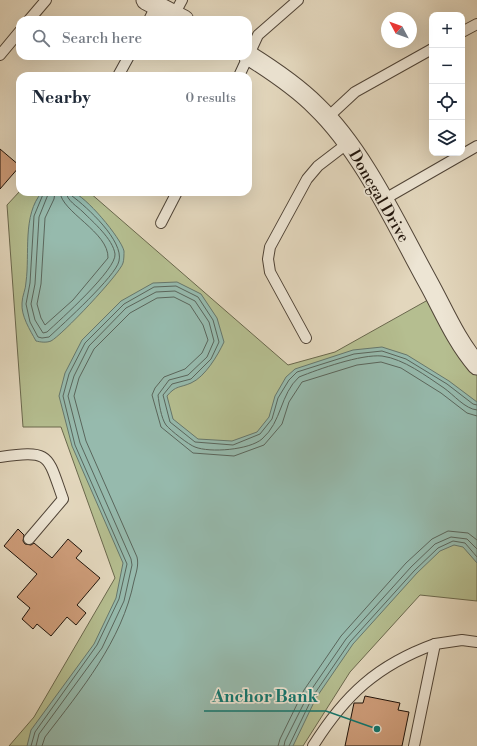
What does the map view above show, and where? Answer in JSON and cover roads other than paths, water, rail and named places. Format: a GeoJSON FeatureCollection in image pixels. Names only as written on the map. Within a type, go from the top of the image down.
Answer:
{"type":"FeatureCollection","features":[{"type":"Feature","properties":{"kind":"street"},"geometry":{"type":"LineString","coordinates":[[150,9],[180,12]]}},
{"type":"Feature","properties":{"kind":"street","name":"Donegal Drive"},"geometry":{"type":"LineString","coordinates":[[252,58],[300,91],[327,118],[348,143],[383,200],[455,331],[477,365]]}},
{"type":"Feature","properties":{"kind":"lane"},"geometry":{"type":"LineString","coordinates":[[32,16],[46,0]]}},
{"type":"Feature","properties":{"kind":"lane"},"geometry":{"type":"LineString","coordinates":[[252,49],[258,35],[298,0]]}},
{"type":"Feature","properties":{"kind":"lane"},"geometry":{"type":"LineString","coordinates":[[465,30],[477,24]]}},
{"type":"Feature","properties":{"kind":"lane"},"geometry":{"type":"LineString","coordinates":[[0,54],[16,36]]}},
{"type":"Feature","properties":{"kind":"lane"},"geometry":{"type":"LineString","coordinates":[[327,118],[354,92],[429,51]]}},
{"type":"Feature","properties":{"kind":"lane"},"geometry":{"type":"LineString","coordinates":[[120,72],[127,60]]}},
{"type":"Feature","properties":{"kind":"lane"},"geometry":{"type":"LineString","coordinates":[[241,72],[247,60]]}},
{"type":"Feature","properties":{"kind":"lane"},"geometry":{"type":"LineString","coordinates":[[306,338],[270,272],[268,259],[270,247],[307,179],[318,166],[348,143]]}},
{"type":"Feature","properties":{"kind":"lane"},"geometry":{"type":"LineString","coordinates":[[383,200],[477,146]]}},
{"type":"Feature","properties":{"kind":"lane"},"geometry":{"type":"LineString","coordinates":[[161,222],[175,196]]}},
{"type":"Feature","properties":{"kind":"lane"},"geometry":{"type":"LineString","coordinates":[[0,456],[29,453],[45,458],[50,463],[63,499],[30,539]]}},
{"type":"Feature","properties":{"kind":"lane"},"geometry":{"type":"LineString","coordinates":[[313,746],[325,727],[350,697],[370,678],[414,651],[434,644],[462,640],[477,642]]}},
{"type":"Feature","properties":{"kind":"lane"},"geometry":{"type":"LineString","coordinates":[[414,746],[434,644]]}},
{"type":"Feature","properties":{"kind":"water"},"geometry":{"type":"Polygon","coordinates":[[[39,196],[79,196],[110,227],[124,251],[123,263],[102,291],[57,337],[51,341],[45,342],[36,341],[26,323],[22,308],[22,300],[26,285],[29,223],[36,201],[39,196]]]}},
{"type":"Feature","properties":{"kind":"water"},"geometry":{"type":"Polygon","coordinates":[[[177,282],[201,294],[217,318],[224,342],[215,359],[201,376],[191,383],[176,388],[167,396],[173,419],[198,439],[232,441],[257,432],[269,417],[275,396],[286,377],[295,369],[353,350],[382,347],[407,355],[449,381],[477,402],[477,563],[463,547],[454,545],[440,551],[417,573],[353,644],[316,698],[293,746],[27,746],[31,730],[94,644],[116,598],[123,563],[72,446],[59,396],[65,373],[82,340],[121,301],[153,283],[177,282]]]}},
{"type":"Feature","properties":{"kind":"place","name":"Anchor Bank"},"geometry":{"type":"Point","coordinates":[377,729]}}]}
